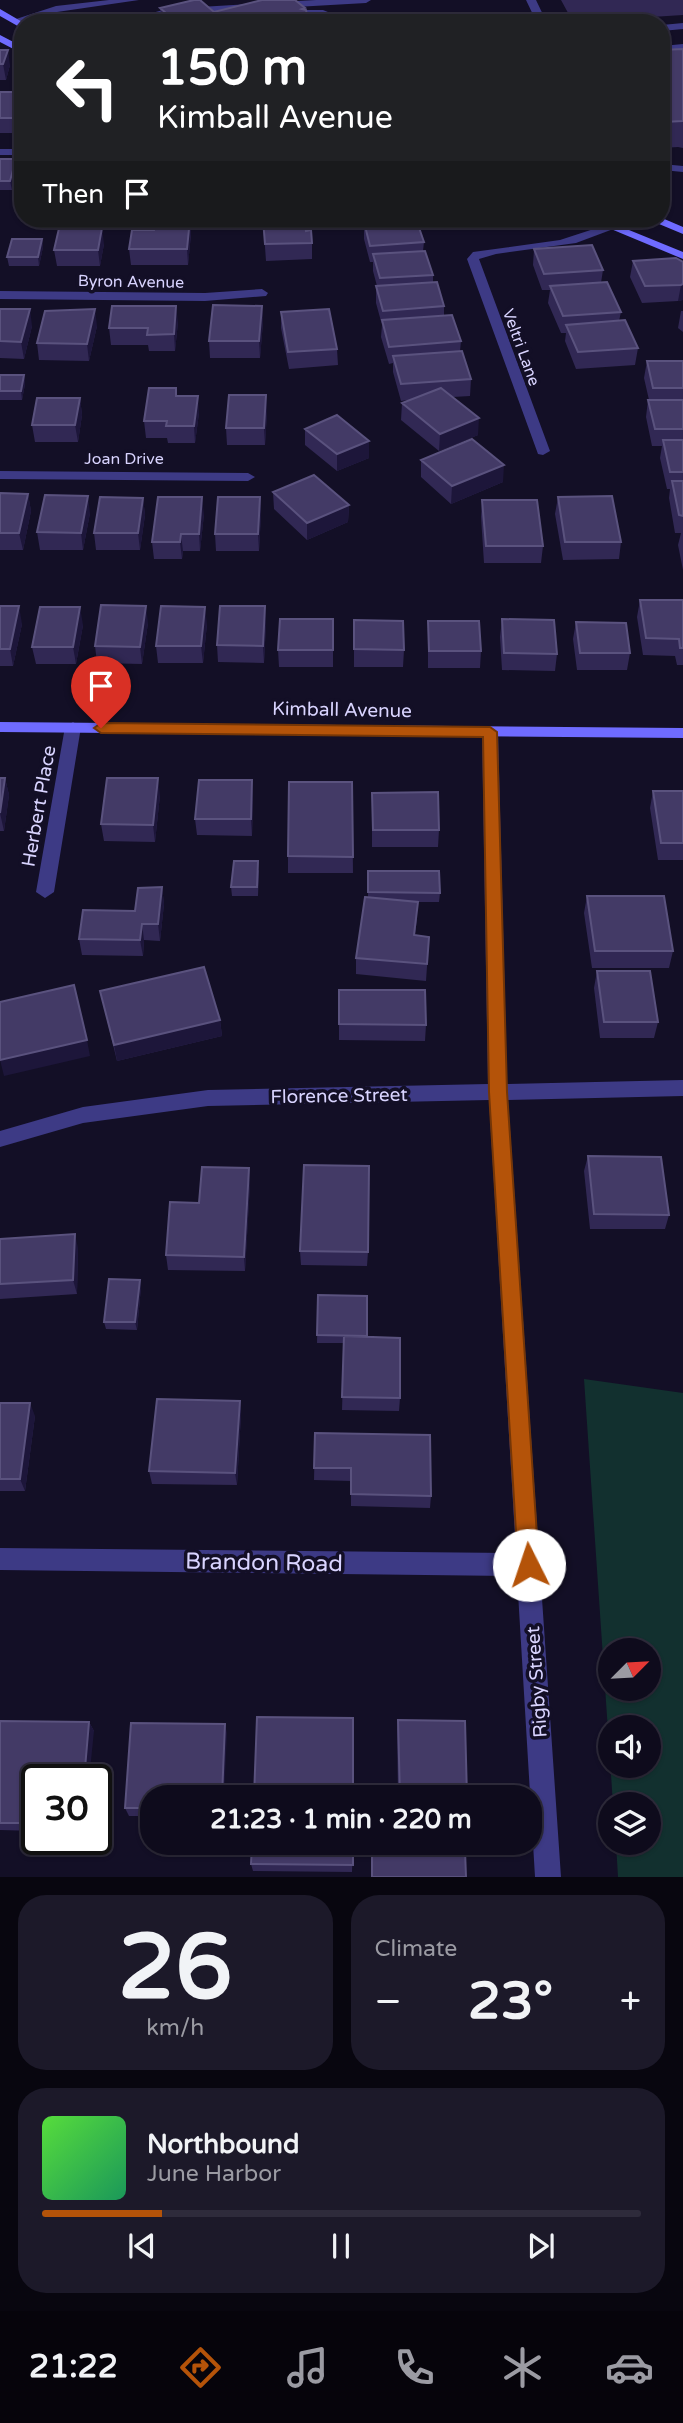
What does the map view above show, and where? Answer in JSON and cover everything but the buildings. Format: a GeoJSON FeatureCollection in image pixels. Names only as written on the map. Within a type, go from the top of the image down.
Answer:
{"type":"FeatureCollection","features":[{"type":"Feature","properties":{"kind":"street"},"geometry":{"type":"LineString","coordinates":[[44,14],[56,9],[134,0]]}},
{"type":"Feature","properties":{"kind":"street"},"geometry":{"type":"LineString","coordinates":[[158,14],[366,0]]}},
{"type":"Feature","properties":{"kind":"street"},"geometry":{"type":"LineString","coordinates":[[43,4],[56,9]]}},
{"type":"Feature","properties":{"kind":"street"},"geometry":{"type":"LineString","coordinates":[[295,14],[326,14]]}},
{"type":"Feature","properties":{"kind":"street","name":"Veltri Lane"},"geometry":{"type":"LineString","coordinates":[[543,451],[473,259],[477,254],[558,246],[592,237],[608,228]]}},
{"type":"Feature","properties":{"kind":"street"},"geometry":{"type":"LineString","coordinates":[[617,228],[683,256]]}},
{"type":"Feature","properties":{"kind":"street","name":"Byron Avenue"},"geometry":{"type":"LineString","coordinates":[[0,295],[205,297],[262,293]]}},
{"type":"Feature","properties":{"kind":"street","name":"Joan Drive"},"geometry":{"type":"LineString","coordinates":[[0,475],[248,477]]}},
{"type":"Feature","properties":{"kind":"street","name":"Kimball Avenue"},"geometry":{"type":"LineString","coordinates":[[0,727],[683,733]]}},
{"type":"Feature","properties":{"kind":"street","name":"Herbert Place"},"geometry":{"type":"LineString","coordinates":[[45,892],[73,727]]}},
{"type":"Feature","properties":{"kind":"street","name":"Rigby Street"},"geometry":{"type":"LineString","coordinates":[[490,732],[498,1092],[548,1877]]}},
{"type":"Feature","properties":{"kind":"street","name":"Florence Street"},"geometry":{"type":"LineString","coordinates":[[0,1139],[83,1115],[208,1098],[683,1088]]}},
{"type":"Feature","properties":{"kind":"street","name":"Brandon Road"},"geometry":{"type":"LineString","coordinates":[[0,1559],[529,1565]]}},
{"type":"Feature","properties":{"kind":"green space"},"geometry":{"type":"Polygon","coordinates":[[[584,1379],[683,1393],[683,1877],[618,1877],[617,1855],[661,1855],[661,1792],[612,1792],[611,1778],[661,1778],[661,1715],[607,1715],[606,1701],[662,1701],[662,1638],[602,1638],[584,1379]]]}},
{"type":"Feature","properties":{"kind":"route"},"geometry":{"type":"LineString","coordinates":[[101,728],[490,732],[498,1092],[529,1565]]}}]}
